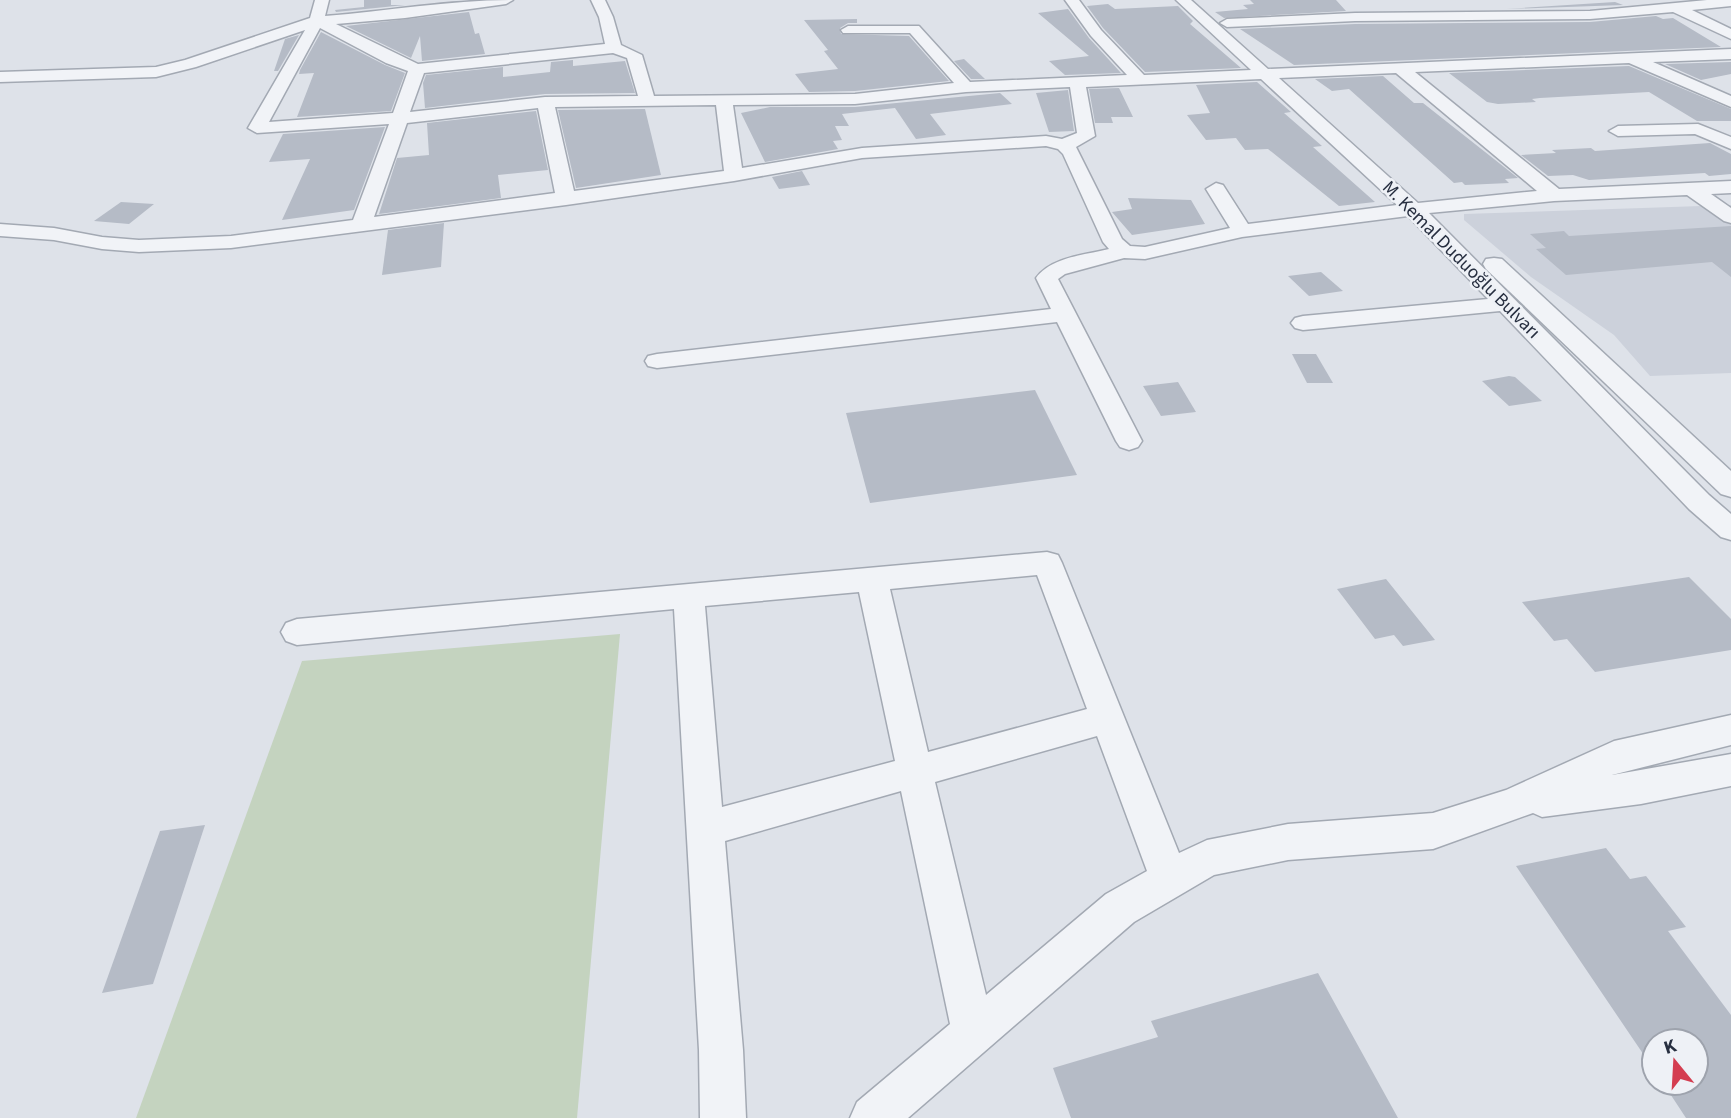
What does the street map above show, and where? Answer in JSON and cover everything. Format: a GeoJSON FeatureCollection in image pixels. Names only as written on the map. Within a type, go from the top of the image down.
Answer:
{"type":"FeatureCollection","features":[{"type":"Feature","properties":{"kind":"street"},"geometry":{"type":"LineString","coordinates":[[322,0],[317,21],[257,128],[402,118],[545,102],[855,99],[966,88],[1731,54]]}},
{"type":"Feature","properties":{"kind":"street"},"geometry":{"type":"LineString","coordinates":[[0,77],[156,72],[190,64],[317,21],[405,14],[506,0]]}},
{"type":"Feature","properties":{"kind":"street"},"geometry":{"type":"LineString","coordinates":[[598,0],[605,8],[607,27],[614,48]]}},
{"type":"Feature","properties":{"kind":"street"},"geometry":{"type":"LineString","coordinates":[[1072,0],[1096,33],[1140,80]]}},
{"type":"Feature","properties":{"kind":"street","name":"M. Kemal Duduoğlu Bulvarı"},"geometry":{"type":"LineString","coordinates":[[1183,0],[1274,75],[1731,487]]}},
{"type":"Feature","properties":{"kind":"street","name":"M. Kemal Duduoğlu Bulvarı"},"geometry":{"type":"LineString","coordinates":[[1202,0],[1227,23],[1274,75]]}},
{"type":"Feature","properties":{"kind":"street"},"geometry":{"type":"LineString","coordinates":[[1506,0],[1537,16]]}},
{"type":"Feature","properties":{"kind":"street"},"geometry":{"type":"LineString","coordinates":[[1612,0],[1640,11]]}},
{"type":"Feature","properties":{"kind":"street"},"geometry":{"type":"LineString","coordinates":[[1227,23],[1354,18],[1537,16],[1640,11],[1668,3],[1731,2]]}},
{"type":"Feature","properties":{"kind":"street"},"geometry":{"type":"LineString","coordinates":[[1668,3],[1731,34]]}},
{"type":"Feature","properties":{"kind":"street"},"geometry":{"type":"LineString","coordinates":[[317,21],[340,30],[396,63],[417,69],[614,48],[634,55],[647,99]]}},
{"type":"Feature","properties":{"kind":"street"},"geometry":{"type":"LineString","coordinates":[[848,30],[914,29],[966,88]]}},
{"type":"Feature","properties":{"kind":"street"},"geometry":{"type":"LineString","coordinates":[[1633,60],[1731,102]]}},
{"type":"Feature","properties":{"kind":"street"},"geometry":{"type":"LineString","coordinates":[[361,226],[402,118],[417,69]]}},
{"type":"Feature","properties":{"kind":"street"},"geometry":{"type":"LineString","coordinates":[[1402,70],[1554,195]]}},
{"type":"Feature","properties":{"kind":"street"},"geometry":{"type":"LineString","coordinates":[[0,230],[54,234],[102,243],[139,246],[231,242],[566,199],[862,153],[1046,141],[1065,145],[1086,136],[1077,83]]}},
{"type":"Feature","properties":{"kind":"street"},"geometry":{"type":"LineString","coordinates":[[724,101],[734,175]]}},
{"type":"Feature","properties":{"kind":"street"},"geometry":{"type":"LineString","coordinates":[[545,102],[566,199]]}},
{"type":"Feature","properties":{"kind":"street"},"geometry":{"type":"LineString","coordinates":[[1618,131],[1698,129],[1726,138]]}},
{"type":"Feature","properties":{"kind":"street"},"geometry":{"type":"LineString","coordinates":[[1065,145],[1071,152],[1113,242],[1124,252]]}},
{"type":"Feature","properties":{"kind":"street"},"geometry":{"type":"LineString","coordinates":[[1129,441],[1047,278],[1057,269],[1124,252],[1145,253],[1242,231],[1423,208],[1554,195],[1731,187]]}},
{"type":"Feature","properties":{"kind":"street"},"geometry":{"type":"LineString","coordinates":[[1690,188],[1731,216]]}},
{"type":"Feature","properties":{"kind":"street"},"geometry":{"type":"LineString","coordinates":[[1216,189],[1242,231]]}},
{"type":"Feature","properties":{"kind":"street","name":"M. Kemal Duduoğlu Bulvarı"},"geometry":{"type":"LineString","coordinates":[[1423,208],[1507,304],[1699,502],[1731,530]]}},
{"type":"Feature","properties":{"kind":"street"},"geometry":{"type":"LineString","coordinates":[[1303,323],[1507,304]]}},
{"type":"Feature","properties":{"kind":"street"},"geometry":{"type":"LineString","coordinates":[[657,360],[1065,314]]}},
{"type":"Feature","properties":{"kind":"street"},"geometry":{"type":"LineString","coordinates":[[297,632],[1047,563],[1170,879]]}},
{"type":"Feature","properties":{"kind":"street"},"geometry":{"type":"LineString","coordinates":[[872,579],[973,1033]]}},
{"type":"Feature","properties":{"kind":"street"},"geometry":{"type":"LineString","coordinates":[[689,596],[723,1118]]}},
{"type":"Feature","properties":{"kind":"street"},"geometry":{"type":"LineString","coordinates":[[706,829],[1108,718]]}},
{"type":"Feature","properties":{"kind":"street"},"geometry":{"type":"LineString","coordinates":[[873,1118],[1120,908],[1207,859],[1288,842],[1433,831],[1514,804],[1614,757],[1731,730]]}},
{"type":"Feature","properties":{"kind":"street"},"geometry":{"type":"LineString","coordinates":[[1514,804],[1641,788],[1731,770]]}},
{"type":"Feature","properties":{"kind":"shaded area"},"geometry":{"type":"Polygon","coordinates":[[[1731,205],[1731,373],[1650,376],[1614,335],[1531,277],[1464,220],[1464,214],[1731,205]]]}},
{"type":"Feature","properties":{"kind":"green space"},"geometry":{"type":"Polygon","coordinates":[[[620,634],[577,1118],[136,1118],[302,661],[620,634]]]}},
{"type":"Feature","properties":{"kind":"building"},"geometry":{"type":"Polygon","coordinates":[[[364,0],[391,0],[391,5],[405,5],[335,10],[364,7],[364,0]]]}},
{"type":"Feature","properties":{"kind":"building"},"geometry":{"type":"Polygon","coordinates":[[[1250,0],[1336,0],[1346,11],[1224,18],[1215,12],[1248,9],[1243,5],[1254,4],[1250,0]]]}},
{"type":"Feature","properties":{"kind":"building"},"geometry":{"type":"Polygon","coordinates":[[[1615,2],[1623,5],[1506,9],[1615,2]]]}},
{"type":"Feature","properties":{"kind":"building"},"geometry":{"type":"Polygon","coordinates":[[[1108,4],[1115,9],[1178,6],[1193,21],[1190,24],[1241,68],[1145,72],[1103,28],[1087,6],[1108,4]]]}},
{"type":"Feature","properties":{"kind":"building"},"geometry":{"type":"Polygon","coordinates":[[[1068,9],[1089,38],[1121,73],[1065,75],[1049,61],[1089,56],[1038,13],[1068,9]]]}},
{"type":"Feature","properties":{"kind":"building"},"geometry":{"type":"Polygon","coordinates":[[[469,12],[475,34],[479,33],[485,54],[422,61],[420,36],[411,58],[346,26],[469,12]]]}},
{"type":"Feature","properties":{"kind":"building"},"geometry":{"type":"Polygon","coordinates":[[[1656,16],[1663,19],[1673,18],[1721,47],[1294,65],[1240,29],[1355,24],[1590,22],[1656,16]]]}},
{"type":"Feature","properties":{"kind":"building"},"geometry":{"type":"Polygon","coordinates":[[[857,19],[857,23],[848,23],[840,28],[841,34],[909,36],[949,81],[855,91],[809,92],[795,74],[838,69],[824,51],[828,50],[804,20],[857,19]]]}},
{"type":"Feature","properties":{"kind":"building"},"geometry":{"type":"Polygon","coordinates":[[[321,32],[405,73],[391,111],[297,117],[314,73],[299,74],[300,70],[321,32]]]}},
{"type":"Feature","properties":{"kind":"building"},"geometry":{"type":"Polygon","coordinates":[[[299,35],[278,71],[274,71],[285,39],[299,35]]]}},
{"type":"Feature","properties":{"kind":"building"},"geometry":{"type":"Polygon","coordinates":[[[964,59],[985,79],[971,79],[954,61],[964,59]]]}},
{"type":"Feature","properties":{"kind":"building"},"geometry":{"type":"Polygon","coordinates":[[[573,60],[573,66],[625,61],[635,93],[545,94],[425,108],[423,83],[426,75],[503,67],[503,77],[550,72],[551,62],[573,60]]]}},
{"type":"Feature","properties":{"kind":"building"},"geometry":{"type":"Polygon","coordinates":[[[1731,62],[1731,74],[1701,80],[1665,64],[1731,62]]]}},
{"type":"Feature","properties":{"kind":"building"},"geometry":{"type":"Polygon","coordinates":[[[1629,66],[1731,109],[1731,121],[1697,121],[1649,92],[1540,98],[1532,99],[1536,102],[1498,104],[1487,102],[1449,73],[1629,66]]]}},
{"type":"Feature","properties":{"kind":"building"},"geometry":{"type":"Polygon","coordinates":[[[1383,76],[1414,103],[1423,103],[1518,178],[1505,179],[1509,183],[1454,183],[1349,89],[1332,91],[1315,79],[1383,76]]]}},
{"type":"Feature","properties":{"kind":"building"},"geometry":{"type":"Polygon","coordinates":[[[1257,82],[1291,112],[1284,113],[1322,146],[1313,147],[1375,202],[1339,206],[1268,149],[1245,150],[1236,138],[1206,140],[1187,115],[1210,113],[1196,85],[1257,82]]]}},
{"type":"Feature","properties":{"kind":"building"},"geometry":{"type":"Polygon","coordinates":[[[1119,88],[1133,117],[1111,117],[1113,123],[1095,123],[1089,89],[1119,88]]]}},
{"type":"Feature","properties":{"kind":"building"},"geometry":{"type":"Polygon","coordinates":[[[1068,90],[1074,131],[1049,132],[1036,93],[1068,90]]]}},
{"type":"Feature","properties":{"kind":"building"},"geometry":{"type":"Polygon","coordinates":[[[1000,93],[1012,104],[930,114],[946,135],[916,139],[895,108],[842,114],[849,126],[835,126],[842,140],[833,141],[838,149],[765,162],[741,113],[770,107],[855,107],[1000,93]]]}},
{"type":"Feature","properties":{"kind":"building"},"geometry":{"type":"Polygon","coordinates":[[[645,109],[661,175],[576,188],[558,110],[645,109]]]}},
{"type":"Feature","properties":{"kind":"building"},"geometry":{"type":"Polygon","coordinates":[[[536,111],[548,170],[498,175],[501,198],[379,214],[397,158],[429,155],[427,123],[536,111]]]}},
{"type":"Feature","properties":{"kind":"building"},"geometry":{"type":"Polygon","coordinates":[[[385,127],[354,210],[282,220],[310,159],[269,162],[283,134],[385,127]]]}},
{"type":"Feature","properties":{"kind":"building"},"geometry":{"type":"Polygon","coordinates":[[[1710,143],[1731,154],[1731,174],[1589,180],[1573,175],[1548,176],[1521,155],[1556,153],[1552,150],[1591,148],[1595,151],[1710,143]]]}},
{"type":"Feature","properties":{"kind":"building"},"geometry":{"type":"Polygon","coordinates":[[[802,171],[810,185],[779,189],[772,177],[802,171]]]}},
{"type":"Feature","properties":{"kind":"building"},"geometry":{"type":"Polygon","coordinates":[[[1128,198],[1191,200],[1205,224],[1132,235],[1112,212],[1132,209],[1128,198]]]}},
{"type":"Feature","properties":{"kind":"building"},"geometry":{"type":"Polygon","coordinates":[[[121,202],[154,204],[129,224],[94,221],[121,202]]]}},
{"type":"Feature","properties":{"kind":"building"},"geometry":{"type":"Polygon","coordinates":[[[444,223],[441,267],[382,275],[388,230],[444,223]]]}},
{"type":"Feature","properties":{"kind":"building"},"geometry":{"type":"Polygon","coordinates":[[[1731,226],[1731,277],[1712,262],[1566,275],[1536,249],[1546,248],[1530,234],[1564,231],[1569,236],[1731,226]]]}},
{"type":"Feature","properties":{"kind":"building"},"geometry":{"type":"Polygon","coordinates":[[[1321,272],[1343,291],[1309,296],[1288,276],[1321,272]]]}},
{"type":"Feature","properties":{"kind":"building"},"geometry":{"type":"Polygon","coordinates":[[[1292,354],[1316,354],[1333,383],[1307,383],[1292,354]]]}},
{"type":"Feature","properties":{"kind":"building"},"geometry":{"type":"Polygon","coordinates":[[[1515,377],[1542,401],[1509,406],[1482,381],[1515,377]]]}},
{"type":"Feature","properties":{"kind":"building"},"geometry":{"type":"Polygon","coordinates":[[[1178,382],[1196,412],[1161,416],[1143,386],[1178,382]]]}},
{"type":"Feature","properties":{"kind":"building"},"geometry":{"type":"Polygon","coordinates":[[[1035,390],[1077,475],[870,503],[846,413],[1035,390]]]}},
{"type":"Feature","properties":{"kind":"building"},"geometry":{"type":"Polygon","coordinates":[[[1689,577],[1731,619],[1731,650],[1595,672],[1567,639],[1554,641],[1522,602],[1689,577]]]}},
{"type":"Feature","properties":{"kind":"building"},"geometry":{"type":"Polygon","coordinates":[[[1386,579],[1435,640],[1403,646],[1394,635],[1375,639],[1337,589],[1386,579]]]}},
{"type":"Feature","properties":{"kind":"building"},"geometry":{"type":"Polygon","coordinates":[[[205,825],[153,984],[102,993],[160,831],[205,825]]]}},
{"type":"Feature","properties":{"kind":"building"},"geometry":{"type":"Polygon","coordinates":[[[1606,848],[1630,879],[1646,876],[1686,927],[1668,931],[1731,1015],[1731,1118],[1686,1118],[1672,1097],[1710,1097],[1710,1027],[1640,1027],[1640,1049],[1516,866],[1606,848]]]}},
{"type":"Feature","properties":{"kind":"building"},"geometry":{"type":"Polygon","coordinates":[[[1318,973],[1398,1118],[1071,1118],[1053,1068],[1158,1037],[1151,1021],[1318,973]]]}}]}
